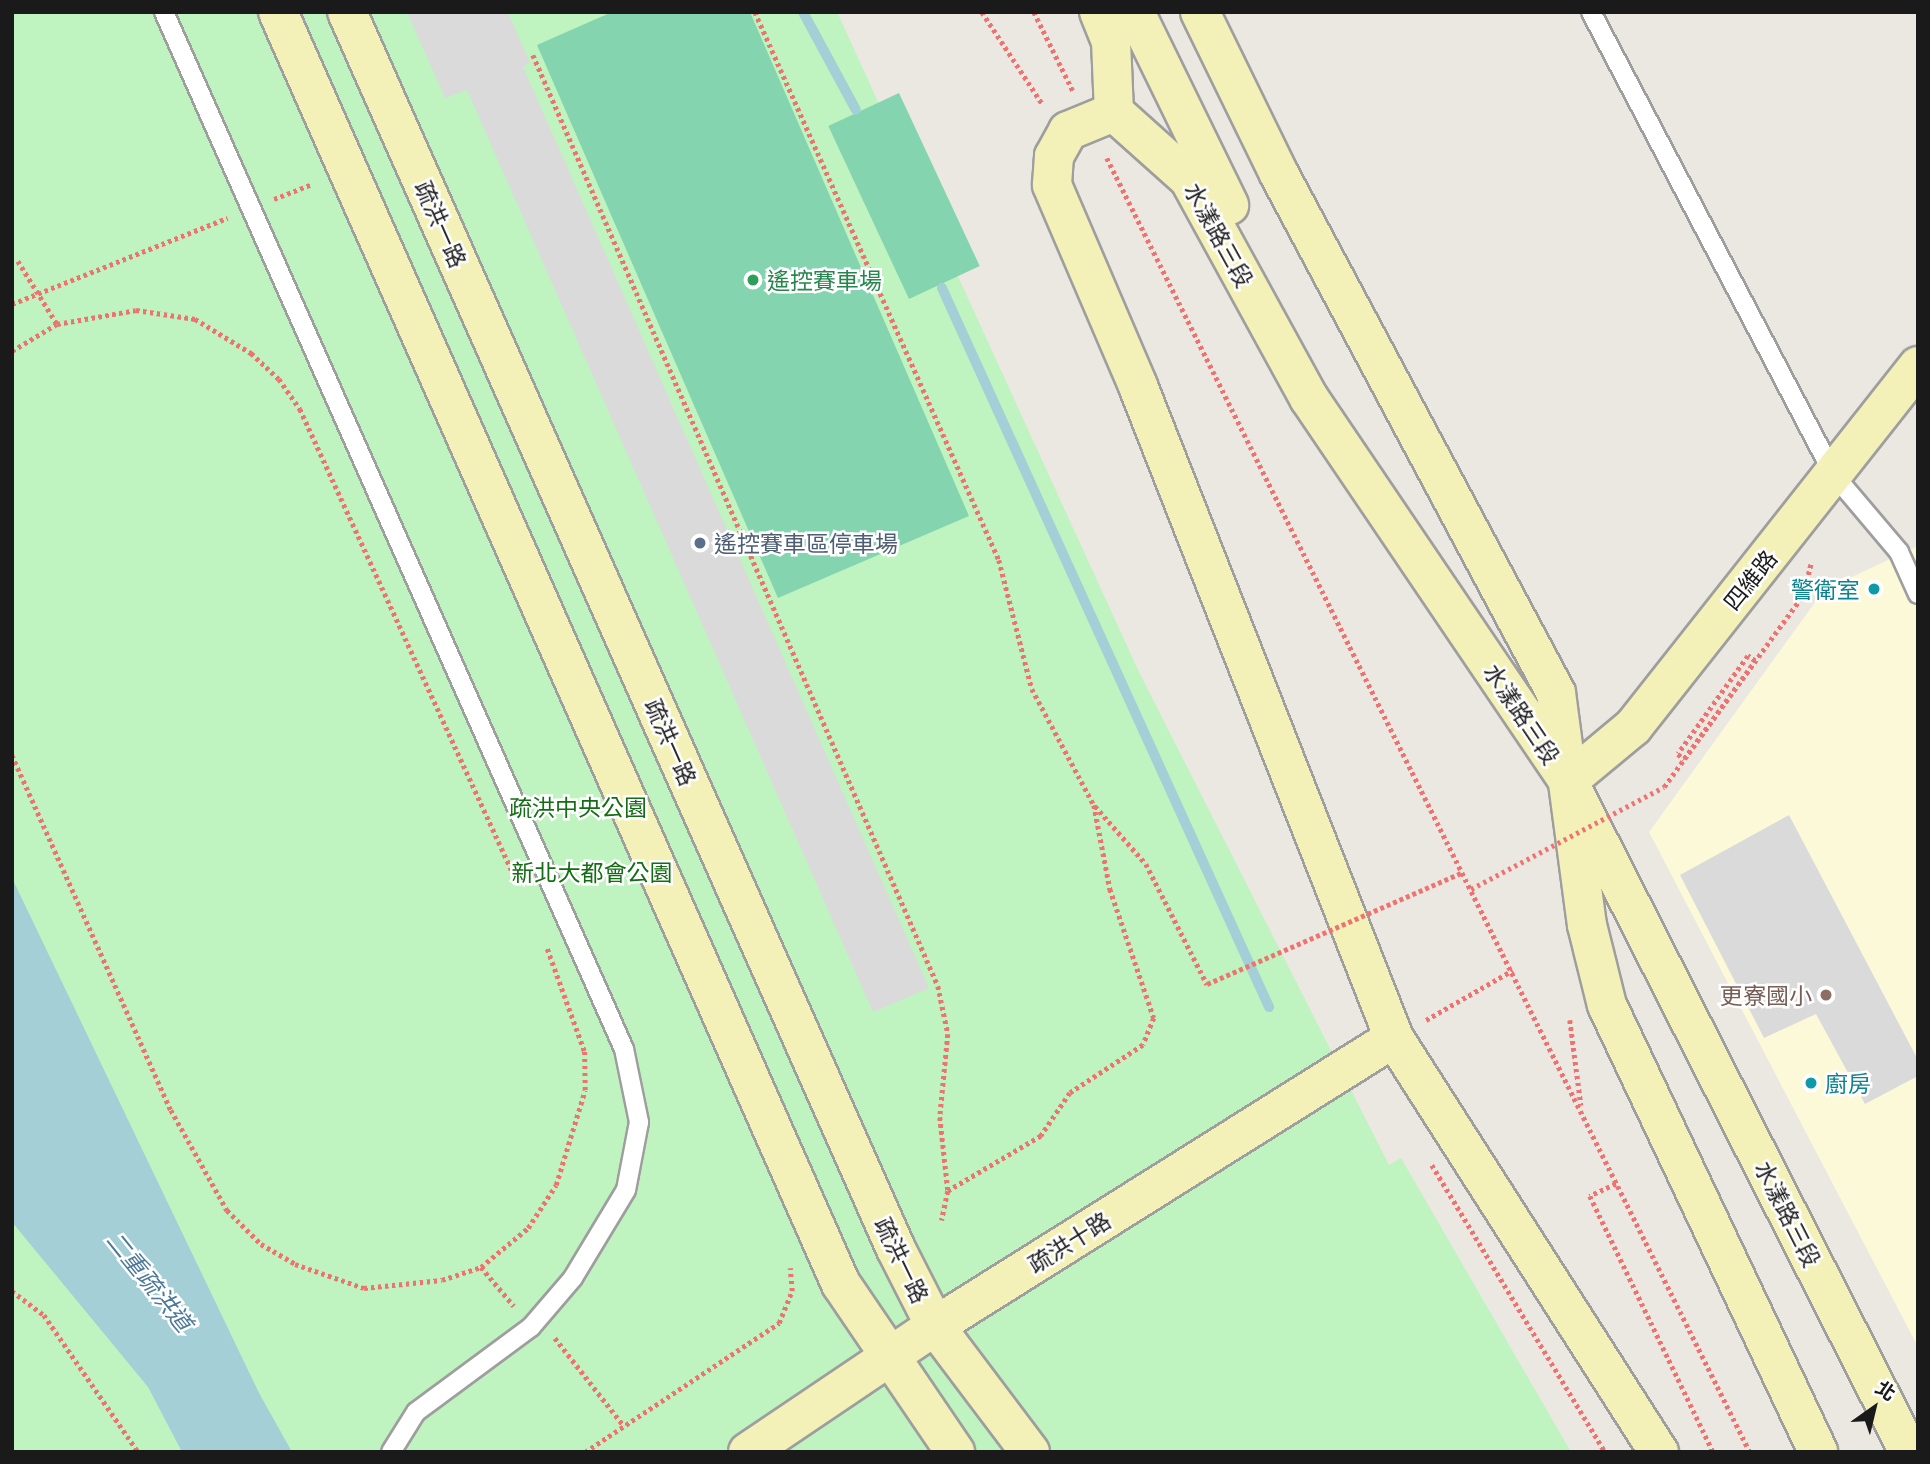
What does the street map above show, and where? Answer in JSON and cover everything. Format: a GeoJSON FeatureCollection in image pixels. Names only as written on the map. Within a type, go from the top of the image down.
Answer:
{"type":"FeatureCollection","features":[{"type":"Feature","properties":{"kind":"street"},"geometry":{"type":"LineString","coordinates":[[278,12],[841,1284],[955,1452]]}},
{"type":"Feature","properties":{"kind":"street","name":"疏洪一路"},"geometry":{"type":"LineString","coordinates":[[347,12],[935,1326],[1030,1452]]}},
{"type":"Feature","properties":{"kind":"street"},"geometry":{"type":"LineString","coordinates":[[1099,12],[1111,41],[1090,121],[1054,156],[1052,185],[1409,1030],[1659,1452]]}},
{"type":"Feature","properties":{"kind":"street"},"geometry":{"type":"LineString","coordinates":[[1135,12],[1235,217],[1240,272]]}},
{"type":"Feature","properties":{"kind":"street"},"geometry":{"type":"LineString","coordinates":[[1200,12],[1279,174],[1556,693],[1587,925],[1608,1005],[1818,1452]]}},
{"type":"Feature","properties":{"kind":"street","name":"水漾路三段"},"geometry":{"type":"LineString","coordinates":[[1090,121],[1189,179],[1309,398],[1568,781],[1909,1452]]}},
{"type":"Feature","properties":{"kind":"street","name":"四維路"},"geometry":{"type":"LineString","coordinates":[[1568,781],[1633,727],[1918,366]]}},
{"type":"Feature","properties":{"kind":"street","name":"疏洪十路"},"geometry":{"type":"LineString","coordinates":[[748,1452],[935,1326],[1409,1030]]}},
{"type":"Feature","properties":{"kind":"lane"},"geometry":{"type":"LineString","coordinates":[[164,12],[624,1049],[639,1122],[626,1190],[594,1249],[535,1322],[416,1412],[391,1452]]}},
{"type":"Feature","properties":{"kind":"lane"},"geometry":{"type":"LineString","coordinates":[[1591,12],[1834,475],[1899,552],[1918,594]]}},
{"type":"Feature","properties":{"kind":"path"},"geometry":{"type":"LineString","coordinates":[[755,12],[999,560],[1032,689],[1094,805],[1146,864],[1208,984],[1463,872]]}},
{"type":"Feature","properties":{"kind":"path"},"geometry":{"type":"LineString","coordinates":[[982,12],[1025,86],[1090,121]]}},
{"type":"Feature","properties":{"kind":"path"},"geometry":{"type":"LineString","coordinates":[[1034,12],[1513,970],[1750,1452]]}},
{"type":"Feature","properties":{"kind":"path"},"geometry":{"type":"LineString","coordinates":[[533,55],[938,986],[948,1034],[940,1117],[948,1191],[942,1220]]}},
{"type":"Feature","properties":{"kind":"path"},"geometry":{"type":"LineString","coordinates":[[307,172],[318,197]]}},
{"type":"Feature","properties":{"kind":"path"},"geometry":{"type":"LineString","coordinates":[[12,304],[312,184]]}},
{"type":"Feature","properties":{"kind":"path"},"geometry":{"type":"LineString","coordinates":[[18,261],[35,294],[57,324]]}},
{"type":"Feature","properties":{"kind":"path"},"geometry":{"type":"LineString","coordinates":[[12,351],[57,324],[135,310],[195,319],[251,353],[279,379],[300,409],[516,880]]}},
{"type":"Feature","properties":{"kind":"path"},"geometry":{"type":"LineString","coordinates":[[1471,889],[1664,787],[1679,766],[1686,756],[1755,661],[1748,656],[1678,754],[1685,760],[1803,595]]}},
{"type":"Feature","properties":{"kind":"path"},"geometry":{"type":"LineString","coordinates":[[12,755],[171,1110],[227,1210],[261,1244],[295,1264],[364,1288],[442,1280],[481,1267],[528,1228],[556,1185],[585,1090],[584,1051],[544,943]]}},
{"type":"Feature","properties":{"kind":"path"},"geometry":{"type":"LineString","coordinates":[[948,1191],[1041,1136],[1070,1093],[1143,1045],[1154,1018],[1110,889],[1094,805]]}},
{"type":"Feature","properties":{"kind":"path"},"geometry":{"type":"LineString","coordinates":[[1409,1030],[1513,970]]}},
{"type":"Feature","properties":{"kind":"path"},"geometry":{"type":"LineString","coordinates":[[1429,1169],[1605,1452]]}},
{"type":"Feature","properties":{"kind":"path"},"geometry":{"type":"LineString","coordinates":[[1616,1184],[1590,1196],[1713,1452]]}},
{"type":"Feature","properties":{"kind":"path"},"geometry":{"type":"LineString","coordinates":[[585,1452],[779,1323],[792,1291],[790,1263]]}},
{"type":"Feature","properties":{"kind":"path"},"geometry":{"type":"LineString","coordinates":[[481,1267],[535,1322],[624,1426]]}},
{"type":"Feature","properties":{"kind":"path"},"geometry":{"type":"LineString","coordinates":[[12,1291],[44,1315],[138,1452]]}},
{"type":"Feature","properties":{"kind":"shaded area","name":"遙控賽車區停車場"},"geometry":{"type":"Polygon","coordinates":[[[407,12],[508,12],[530,63],[523,67],[929,988],[873,1012],[467,90],[445,98],[407,12]]]}},
{"type":"Feature","properties":{"kind":"shaded area","name":"更寮國小"},"geometry":{"type":"Polygon","coordinates":[[[1918,546],[1918,1347],[1649,832],[1824,590],[1918,546]]]}},
{"type":"Feature","properties":{"kind":"shaded area"},"geometry":{"type":"Polygon","coordinates":[[[1789,815],[1918,1060],[1918,1076],[1865,1104],[1816,1014],[1764,1038],[1680,875],[1789,815]]]}},
{"type":"Feature","properties":{"kind":"green space","name":"疏洪中央公園"},"geometry":{"type":"Polygon","coordinates":[[[12,12],[837,12],[1139,672],[1389,1165],[1401,1158],[1571,1452],[12,1452],[12,12]]]}},
{"type":"Feature","properties":{"kind":"green space","name":"遙控賽車場"},"geometry":{"type":"Polygon","coordinates":[[[612,12],[750,12],[969,516],[778,598],[537,45],[612,12]]]}},
{"type":"Feature","properties":{"kind":"green space","name":"遙控賽車場"},"geometry":{"type":"Polygon","coordinates":[[[899,93],[980,266],[909,299],[828,126],[899,93]]]}},
{"type":"Feature","properties":{"kind":"water","name":"二重疏洪道"},"geometry":{"type":"Polygon","coordinates":[[[12,878],[259,1393],[292,1452],[182,1452],[148,1387],[12,1222],[12,878]]]}},
{"type":"Feature","properties":{"kind":"waterway"},"geometry":{"type":"LineString","coordinates":[[803,12],[856,110]]}},
{"type":"Feature","properties":{"kind":"waterway"},"geometry":{"type":"LineString","coordinates":[[942,288],[1269,1007]]}},
{"type":"Feature","properties":{"kind":"place","name":"遙控賽車場"},"geometry":{"type":"Point","coordinates":[753,280]}},
{"type":"Feature","properties":{"kind":"place","name":"遙控賽車區停車場"},"geometry":{"type":"Point","coordinates":[700,543]}},
{"type":"Feature","properties":{"kind":"place","name":"警衛室"},"geometry":{"type":"Point","coordinates":[1874,589]}},
{"type":"Feature","properties":{"kind":"place","name":"更寮國小"},"geometry":{"type":"Point","coordinates":[1826,995]}},
{"type":"Feature","properties":{"kind":"place","name":"廚房"},"geometry":{"type":"Point","coordinates":[1811,1083]}},
{"type":"Feature","properties":{"kind":"park label","name":"新北大都會公園"},"geometry":{"type":"Point","coordinates":[592,872]}}]}
